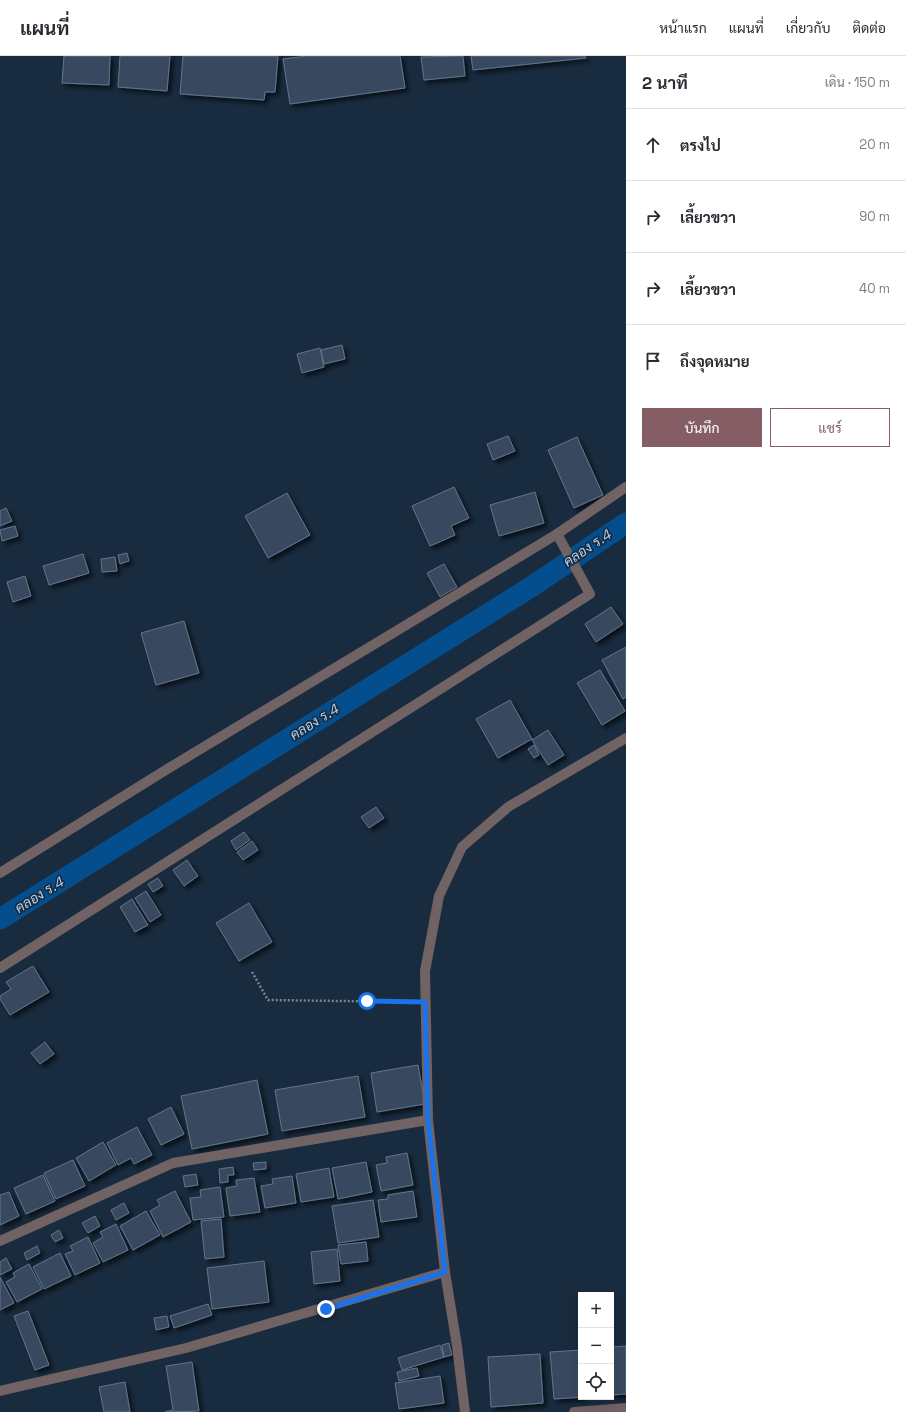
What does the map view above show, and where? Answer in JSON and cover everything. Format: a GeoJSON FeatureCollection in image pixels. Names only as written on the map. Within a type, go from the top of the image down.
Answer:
{"type":"FeatureCollection","features":[{"type":"Feature","properties":{"kind":"street"},"geometry":{"type":"LineString","coordinates":[[0,873],[170,768],[557,534],[626,486]]}},
{"type":"Feature","properties":{"kind":"street"},"geometry":{"type":"LineString","coordinates":[[0,968],[590,594],[557,534]]}},
{"type":"Feature","properties":{"kind":"street"},"geometry":{"type":"LineString","coordinates":[[466,1412],[445,1272],[428,1120],[425,971],[439,896],[462,847],[508,807],[626,738]]}},
{"type":"Feature","properties":{"kind":"street"},"geometry":{"type":"LineString","coordinates":[[0,1241],[172,1163],[428,1120]]}},
{"type":"Feature","properties":{"kind":"street"},"geometry":{"type":"LineString","coordinates":[[0,1391],[186,1348],[445,1272]]}},
{"type":"Feature","properties":{"kind":"street"},"geometry":{"type":"LineString","coordinates":[[574,1412],[626,1408]]}},
{"type":"Feature","properties":{"kind":"path"},"geometry":{"type":"LineString","coordinates":[[252,972],[268,1000],[425,1002]]}},
{"type":"Feature","properties":{"kind":"building"},"geometry":{"type":"Polygon","coordinates":[[[64,56],[110,56],[109,85],[62,83],[64,56]]]}},
{"type":"Feature","properties":{"kind":"building"},"geometry":{"type":"Polygon","coordinates":[[[120,56],[170,56],[167,91],[118,87],[120,56]]]}},
{"type":"Feature","properties":{"kind":"building"},"geometry":{"type":"Polygon","coordinates":[[[183,56],[278,56],[275,92],[265,92],[264,100],[180,94],[183,56]]]}},
{"type":"Feature","properties":{"kind":"building"},"geometry":{"type":"Polygon","coordinates":[[[307,56],[400,56],[405,88],[290,104],[283,59],[307,56]]]}},
{"type":"Feature","properties":{"kind":"building"},"geometry":{"type":"Polygon","coordinates":[[[463,56],[465,76],[424,80],[421,57],[463,56]]]}},
{"type":"Feature","properties":{"kind":"building"},"geometry":{"type":"Polygon","coordinates":[[[471,56],[585,56],[586,58],[473,70],[471,56]]]}},
{"type":"Feature","properties":{"kind":"building"},"geometry":{"type":"Polygon","coordinates":[[[342,345],[345,359],[324,364],[321,350],[342,345]]]}},
{"type":"Feature","properties":{"kind":"building"},"geometry":{"type":"Polygon","coordinates":[[[320,348],[324,367],[302,373],[297,354],[320,348]]]}},
{"type":"Feature","properties":{"kind":"building"},"geometry":{"type":"Polygon","coordinates":[[[508,436],[515,451],[493,460],[487,444],[508,436]]]}},
{"type":"Feature","properties":{"kind":"building"},"geometry":{"type":"Polygon","coordinates":[[[577,437],[603,495],[574,508],[548,450],[577,437]]]}},
{"type":"Feature","properties":{"kind":"building"},"geometry":{"type":"Polygon","coordinates":[[[454,487],[469,518],[451,526],[455,535],[430,546],[412,506],[454,487]]]}},
{"type":"Feature","properties":{"kind":"building"},"geometry":{"type":"Polygon","coordinates":[[[535,492],[544,523],[499,536],[490,505],[535,492]]]}},
{"type":"Feature","properties":{"kind":"building"},"geometry":{"type":"Polygon","coordinates":[[[287,493],[310,535],[268,558],[245,516],[287,493]]]}},
{"type":"Feature","properties":{"kind":"building"},"geometry":{"type":"Polygon","coordinates":[[[6,508],[12,521],[0,526],[0,511],[6,508]]]}},
{"type":"Feature","properties":{"kind":"building"},"geometry":{"type":"Polygon","coordinates":[[[15,526],[18,536],[2,541],[0,530],[15,526]]]}},
{"type":"Feature","properties":{"kind":"building"},"geometry":{"type":"Polygon","coordinates":[[[127,553],[129,561],[120,564],[118,555],[127,553]]]}},
{"type":"Feature","properties":{"kind":"building"},"geometry":{"type":"Polygon","coordinates":[[[83,554],[89,573],[49,585],[43,566],[83,554]]]}},
{"type":"Feature","properties":{"kind":"building"},"geometry":{"type":"Polygon","coordinates":[[[115,557],[117,571],[102,572],[101,559],[115,557]]]}},
{"type":"Feature","properties":{"kind":"building"},"geometry":{"type":"Polygon","coordinates":[[[444,564],[457,587],[440,597],[427,573],[444,564]]]}},
{"type":"Feature","properties":{"kind":"building"},"geometry":{"type":"Polygon","coordinates":[[[25,576],[31,596],[13,602],[7,582],[25,576]]]}},
{"type":"Feature","properties":{"kind":"building"},"geometry":{"type":"Polygon","coordinates":[[[611,607],[623,624],[596,642],[585,624],[611,607]]]}},
{"type":"Feature","properties":{"kind":"building"},"geometry":{"type":"Polygon","coordinates":[[[184,621],[199,673],[156,685],[141,633],[184,621]]]}},
{"type":"Feature","properties":{"kind":"building"},"geometry":{"type":"Polygon","coordinates":[[[626,647],[626,697],[623,699],[602,660],[626,647]]]}},
{"type":"Feature","properties":{"kind":"building"},"geometry":{"type":"Polygon","coordinates":[[[600,670],[625,711],[602,725],[577,683],[600,670]]]}},
{"type":"Feature","properties":{"kind":"building"},"geometry":{"type":"Polygon","coordinates":[[[510,700],[532,739],[498,758],[476,719],[510,700]]]}},
{"type":"Feature","properties":{"kind":"building"},"geometry":{"type":"Polygon","coordinates":[[[548,730],[564,755],[548,765],[532,740],[548,730]]]}},
{"type":"Feature","properties":{"kind":"building"},"geometry":{"type":"Polygon","coordinates":[[[534,745],[539,755],[534,758],[528,749],[534,745]]]}},
{"type":"Feature","properties":{"kind":"building"},"geometry":{"type":"Polygon","coordinates":[[[376,807],[384,818],[369,828],[361,817],[376,807]]]}},
{"type":"Feature","properties":{"kind":"building"},"geometry":{"type":"Polygon","coordinates":[[[244,832],[250,840],[236,850],[231,841],[244,832]]]}},
{"type":"Feature","properties":{"kind":"building"},"geometry":{"type":"Polygon","coordinates":[[[252,841],[258,850],[243,860],[237,852],[252,841]]]}},
{"type":"Feature","properties":{"kind":"building"},"geometry":{"type":"Polygon","coordinates":[[[187,860],[198,876],[184,886],[173,870],[187,860]]]}},
{"type":"Feature","properties":{"kind":"building"},"geometry":{"type":"Polygon","coordinates":[[[158,878],[163,886],[153,892],[148,884],[158,878]]]}},
{"type":"Feature","properties":{"kind":"building"},"geometry":{"type":"Polygon","coordinates":[[[146,891],[161,915],[150,922],[135,898],[146,891]]]}},
{"type":"Feature","properties":{"kind":"building"},"geometry":{"type":"Polygon","coordinates":[[[132,899],[148,925],[135,932],[120,907],[132,899]]]}},
{"type":"Feature","properties":{"kind":"building"},"geometry":{"type":"Polygon","coordinates":[[[249,903],[272,942],[239,961],[216,923],[249,903]]]}},
{"type":"Feature","properties":{"kind":"building"},"geometry":{"type":"Polygon","coordinates":[[[33,966],[49,992],[10,1015],[0,999],[0,996],[11,989],[6,982],[33,966]]]}},
{"type":"Feature","properties":{"kind":"building"},"geometry":{"type":"Polygon","coordinates":[[[45,1042],[54,1054],[40,1064],[31,1053],[45,1042]]]}},
{"type":"Feature","properties":{"kind":"building"},"geometry":{"type":"Polygon","coordinates":[[[418,1065],[425,1104],[377,1112],[371,1073],[418,1065]]]}},
{"type":"Feature","properties":{"kind":"building"},"geometry":{"type":"Polygon","coordinates":[[[358,1076],[365,1117],[282,1131],[275,1090],[358,1076]]]}},
{"type":"Feature","properties":{"kind":"building"},"geometry":{"type":"Polygon","coordinates":[[[257,1080],[268,1134],[192,1149],[181,1096],[257,1080]]]}},
{"type":"Feature","properties":{"kind":"building"},"geometry":{"type":"Polygon","coordinates":[[[171,1107],[184,1134],[161,1145],[148,1119],[171,1107]]]}},
{"type":"Feature","properties":{"kind":"building"},"geometry":{"type":"Polygon","coordinates":[[[137,1127],[152,1155],[134,1164],[131,1158],[118,1165],[107,1143],[137,1127]]]}},
{"type":"Feature","properties":{"kind":"building"},"geometry":{"type":"Polygon","coordinates":[[[103,1142],[116,1165],[89,1181],[76,1158],[103,1142]]]}},
{"type":"Feature","properties":{"kind":"building"},"geometry":{"type":"Polygon","coordinates":[[[407,1153],[413,1185],[381,1191],[376,1165],[387,1163],[386,1157],[407,1153]]]}},
{"type":"Feature","properties":{"kind":"building"},"geometry":{"type":"Polygon","coordinates":[[[73,1160],[85,1186],[56,1199],[44,1173],[73,1160]]]}},
{"type":"Feature","properties":{"kind":"building"},"geometry":{"type":"Polygon","coordinates":[[[266,1162],[266,1169],[254,1170],[253,1163],[266,1162]]]}},
{"type":"Feature","properties":{"kind":"building"},"geometry":{"type":"Polygon","coordinates":[[[366,1162],[372,1192],[338,1199],[332,1168],[366,1162]]]}},
{"type":"Feature","properties":{"kind":"building"},"geometry":{"type":"Polygon","coordinates":[[[233,1167],[234,1175],[228,1175],[228,1182],[220,1183],[219,1169],[233,1167]]]}},
{"type":"Feature","properties":{"kind":"building"},"geometry":{"type":"Polygon","coordinates":[[[329,1168],[334,1197],[301,1202],[296,1174],[329,1168]]]}},
{"type":"Feature","properties":{"kind":"building"},"geometry":{"type":"Polygon","coordinates":[[[196,1174],[198,1185],[185,1187],[183,1176],[196,1174]]]}},
{"type":"Feature","properties":{"kind":"building"},"geometry":{"type":"Polygon","coordinates":[[[43,1175],[55,1201],[26,1214],[14,1188],[43,1175]]]}},
{"type":"Feature","properties":{"kind":"building"},"geometry":{"type":"Polygon","coordinates":[[[292,1176],[296,1203],[265,1208],[261,1186],[273,1184],[272,1179],[292,1176]]]}},
{"type":"Feature","properties":{"kind":"building"},"geometry":{"type":"Polygon","coordinates":[[[254,1178],[260,1212],[230,1216],[226,1188],[237,1186],[236,1180],[254,1178]]]}},
{"type":"Feature","properties":{"kind":"building"},"geometry":{"type":"Polygon","coordinates":[[[220,1187],[224,1217],[193,1220],[190,1198],[201,1197],[200,1190],[220,1187]]]}},
{"type":"Feature","properties":{"kind":"building"},"geometry":{"type":"Polygon","coordinates":[[[175,1191],[191,1222],[163,1237],[150,1211],[160,1205],[157,1200],[175,1191]]]}},
{"type":"Feature","properties":{"kind":"building"},"geometry":{"type":"Polygon","coordinates":[[[413,1191],[417,1217],[381,1222],[378,1200],[388,1199],[388,1195],[413,1191]]]}},
{"type":"Feature","properties":{"kind":"building"},"geometry":{"type":"Polygon","coordinates":[[[9,1192],[19,1216],[0,1225],[0,1195],[9,1192]]]}},
{"type":"Feature","properties":{"kind":"building"},"geometry":{"type":"Polygon","coordinates":[[[373,1200],[379,1237],[338,1243],[332,1206],[373,1200]]]}},
{"type":"Feature","properties":{"kind":"building"},"geometry":{"type":"Polygon","coordinates":[[[124,1203],[129,1213],[116,1220],[111,1210],[124,1203]]]}},
{"type":"Feature","properties":{"kind":"building"},"geometry":{"type":"Polygon","coordinates":[[[146,1211],[160,1235],[133,1250],[120,1226],[146,1211]]]}},
{"type":"Feature","properties":{"kind":"building"},"geometry":{"type":"Polygon","coordinates":[[[95,1216],[100,1226],[88,1233],[82,1223],[95,1216]]]}},
{"type":"Feature","properties":{"kind":"building"},"geometry":{"type":"Polygon","coordinates":[[[221,1219],[224,1257],[205,1259],[201,1221],[221,1219]]]}},
{"type":"Feature","properties":{"kind":"building"},"geometry":{"type":"Polygon","coordinates":[[[116,1224],[128,1250],[103,1262],[93,1243],[103,1237],[100,1232],[116,1224]]]}},
{"type":"Feature","properties":{"kind":"building"},"geometry":{"type":"Polygon","coordinates":[[[59,1230],[63,1238],[55,1242],[51,1235],[59,1230]]]}},
{"type":"Feature","properties":{"kind":"building"},"geometry":{"type":"Polygon","coordinates":[[[88,1237],[100,1263],[75,1275],[65,1254],[73,1251],[70,1246],[88,1237]]]}},
{"type":"Feature","properties":{"kind":"building"},"geometry":{"type":"Polygon","coordinates":[[[366,1242],[368,1261],[341,1264],[338,1245],[366,1242]]]}},
{"type":"Feature","properties":{"kind":"building"},"geometry":{"type":"Polygon","coordinates":[[[37,1246],[40,1253],[27,1260],[24,1253],[37,1246]]]}},
{"type":"Feature","properties":{"kind":"building"},"geometry":{"type":"Polygon","coordinates":[[[337,1249],[340,1281],[314,1284],[311,1252],[337,1249]]]}},
{"type":"Feature","properties":{"kind":"building"},"geometry":{"type":"Polygon","coordinates":[[[60,1253],[71,1276],[44,1289],[33,1267],[60,1253]]]}},
{"type":"Feature","properties":{"kind":"building"},"geometry":{"type":"Polygon","coordinates":[[[6,1258],[12,1269],[0,1275],[0,1262],[6,1258]]]}},
{"type":"Feature","properties":{"kind":"building"},"geometry":{"type":"Polygon","coordinates":[[[264,1261],[269,1302],[212,1309],[207,1268],[264,1261]]]}},
{"type":"Feature","properties":{"kind":"building"},"geometry":{"type":"Polygon","coordinates":[[[29,1264],[42,1289],[17,1302],[6,1282],[15,1277],[13,1273],[29,1264]]]}},
{"type":"Feature","properties":{"kind":"building"},"geometry":{"type":"Polygon","coordinates":[[[0,1277],[14,1303],[0,1310],[0,1277]]]}},
{"type":"Feature","properties":{"kind":"building"},"geometry":{"type":"Polygon","coordinates":[[[208,1304],[212,1315],[174,1328],[170,1316],[208,1304]]]}},
{"type":"Feature","properties":{"kind":"building"},"geometry":{"type":"Polygon","coordinates":[[[28,1311],[49,1365],[35,1370],[14,1316],[28,1311]]]}},
{"type":"Feature","properties":{"kind":"building"},"geometry":{"type":"Polygon","coordinates":[[[167,1316],[169,1327],[156,1330],[154,1318],[167,1316]]]}},
{"type":"Feature","properties":{"kind":"building"},"geometry":{"type":"Polygon","coordinates":[[[449,1343],[452,1355],[444,1357],[442,1345],[449,1343]]]}},
{"type":"Feature","properties":{"kind":"building"},"geometry":{"type":"Polygon","coordinates":[[[440,1345],[444,1357],[402,1370],[398,1358],[440,1345]]]}},
{"type":"Feature","properties":{"kind":"building"},"geometry":{"type":"Polygon","coordinates":[[[626,1346],[626,1394],[614,1395],[614,1347],[626,1346]]]}},
{"type":"Feature","properties":{"kind":"building"},"geometry":{"type":"Polygon","coordinates":[[[578,1350],[578,1397],[554,1399],[550,1352],[578,1350]]]}},
{"type":"Feature","properties":{"kind":"building"},"geometry":{"type":"Polygon","coordinates":[[[540,1354],[543,1403],[491,1407],[488,1357],[540,1354]]]}},
{"type":"Feature","properties":{"kind":"building"},"geometry":{"type":"Polygon","coordinates":[[[192,1362],[199,1411],[165,1412],[173,1410],[166,1366],[192,1362]]]}},
{"type":"Feature","properties":{"kind":"building"},"geometry":{"type":"Polygon","coordinates":[[[417,1368],[419,1376],[399,1381],[397,1372],[417,1368]]]}},
{"type":"Feature","properties":{"kind":"building"},"geometry":{"type":"Polygon","coordinates":[[[440,1376],[444,1403],[399,1409],[395,1383],[440,1376]]]}},
{"type":"Feature","properties":{"kind":"building"},"geometry":{"type":"Polygon","coordinates":[[[125,1382],[130,1412],[104,1412],[99,1387],[125,1382]]]}},
{"type":"Feature","properties":{"kind":"waterway","name":"คลอง ร.4"},"geometry":{"type":"LineString","coordinates":[[0,919],[534,585],[626,523]]}},
{"type":"Feature","properties":{"kind":"route"},"geometry":{"type":"LineString","coordinates":[[326,1309],[445,1272],[428,1120],[425,1002],[367,1001]]}}]}
